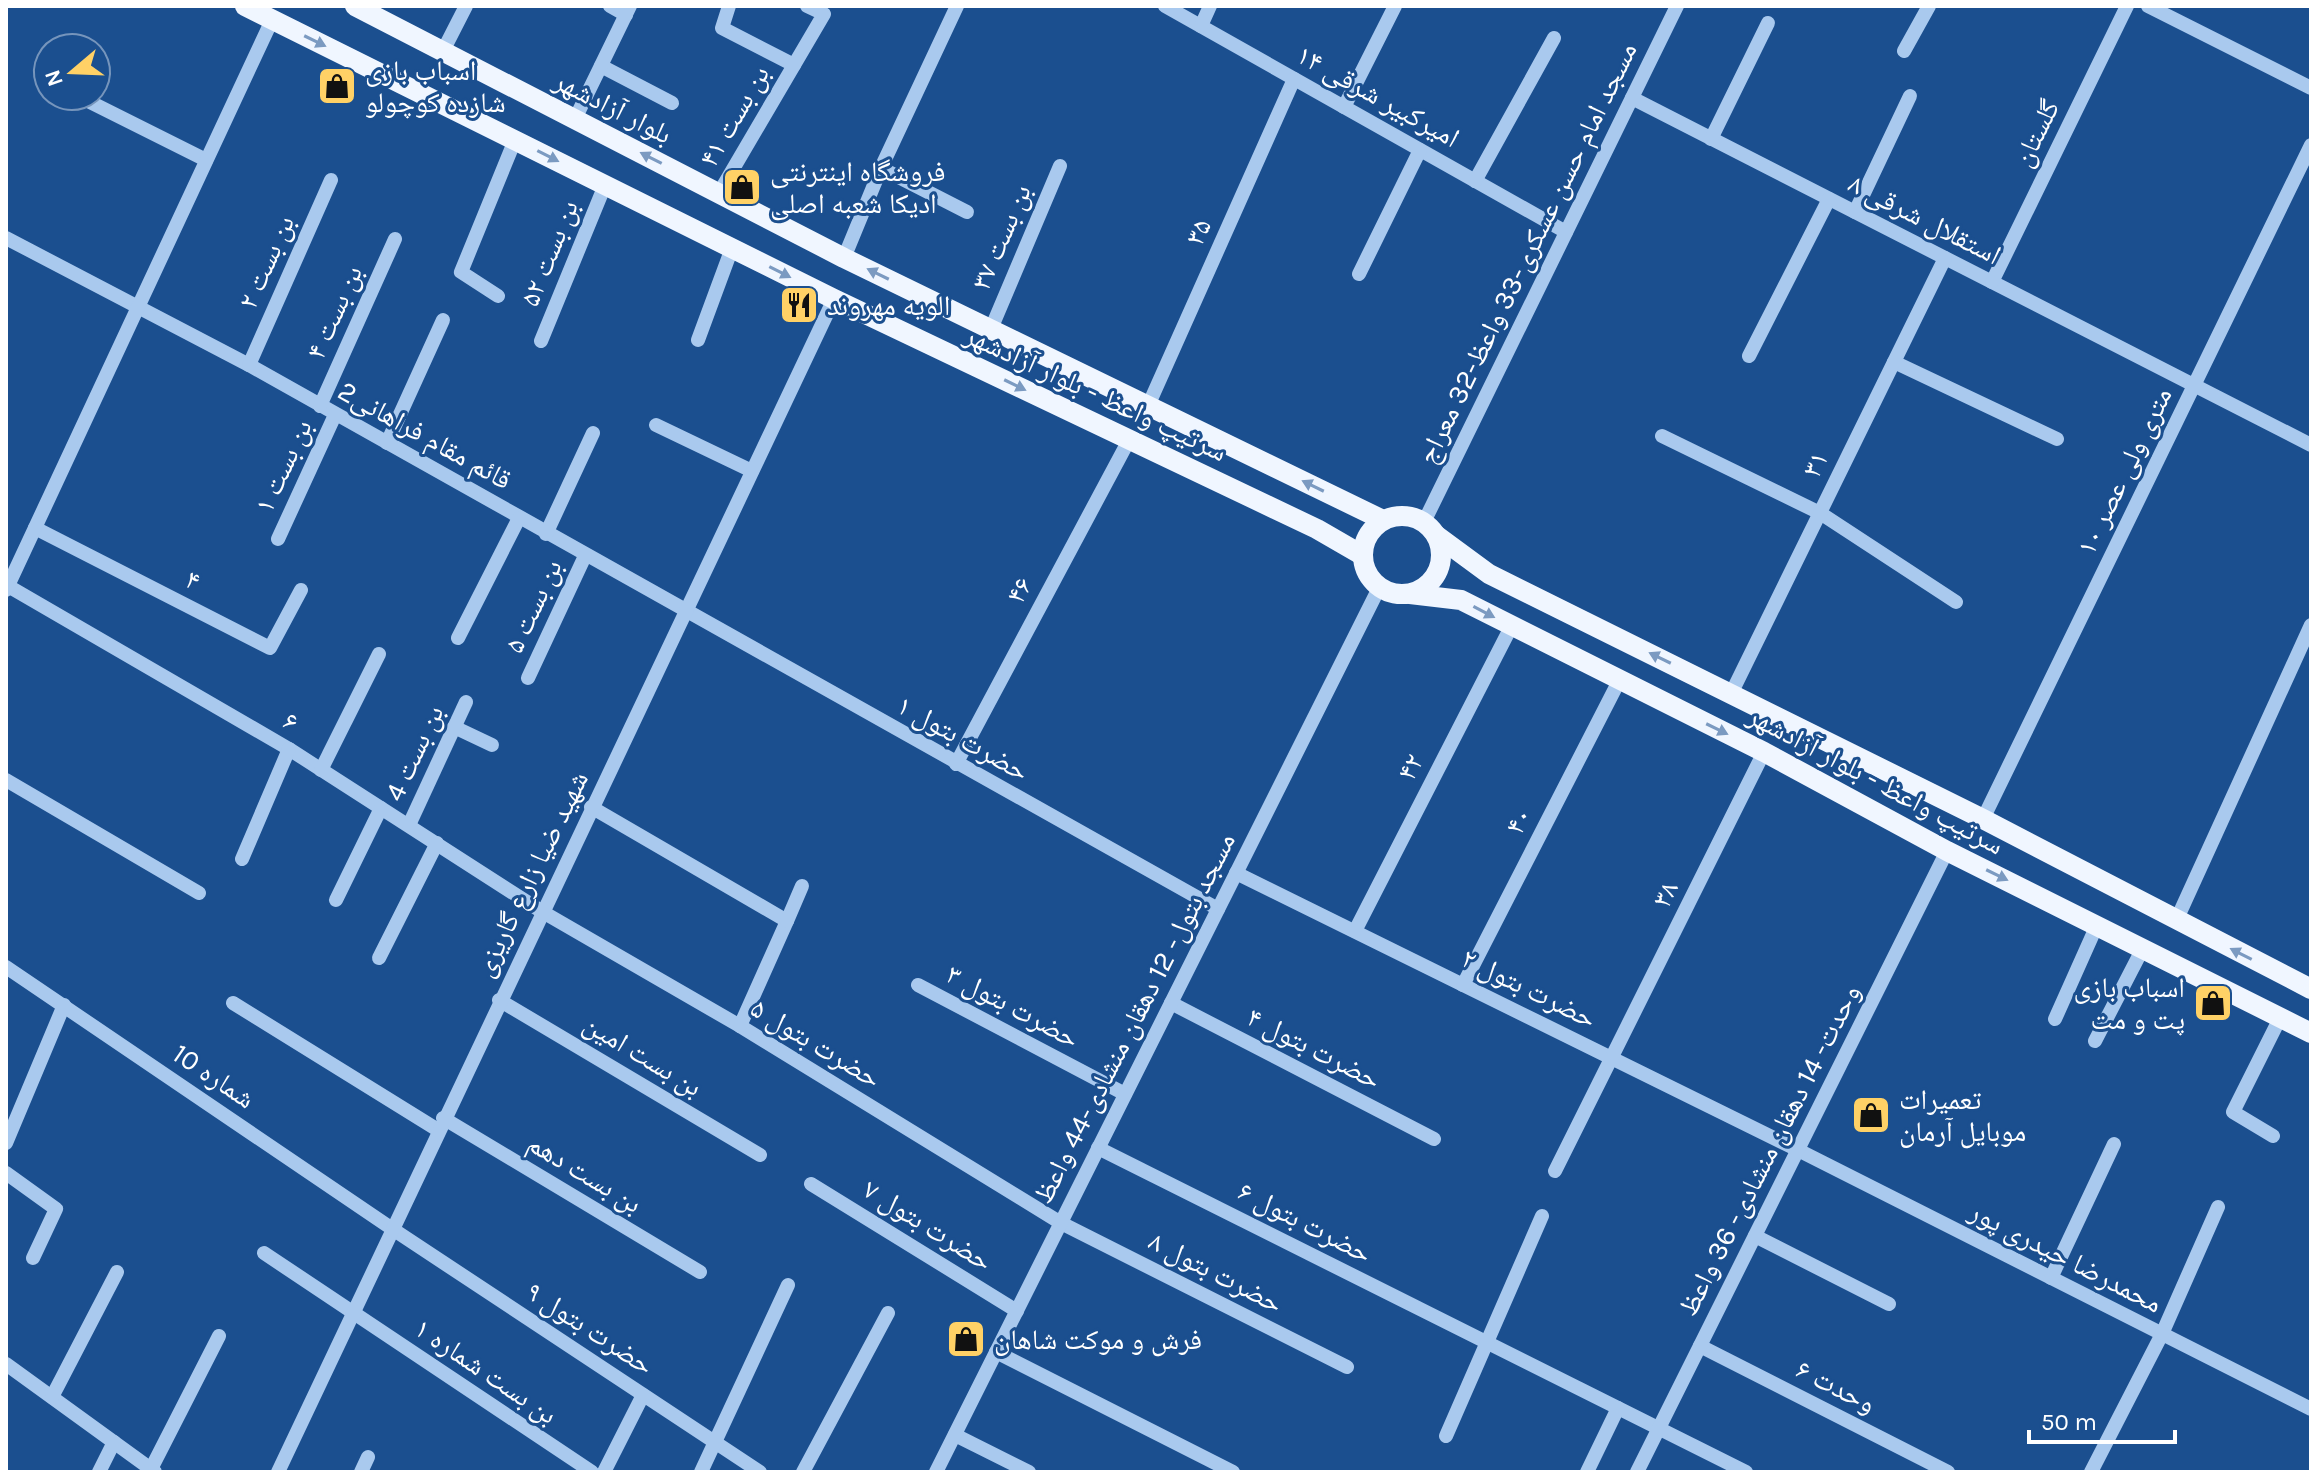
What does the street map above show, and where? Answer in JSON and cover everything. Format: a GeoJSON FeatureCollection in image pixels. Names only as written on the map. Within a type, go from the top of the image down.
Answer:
{"type":"FeatureCollection","features":[{"type":"Feature","properties":{"kind":"main road","name":"سرتیپ واعظ - بلوار آزادشهر"},"geometry":{"type":"LineString","coordinates":[[245,6],[834,299],[1317,529],[1362,555]]}},
{"type":"Feature","properties":{"kind":"main road","name":"بلوار آزادشهر"},"geometry":{"type":"LineString","coordinates":[[355,6],[844,258]]}},
{"type":"Feature","properties":{"kind":"main road","name":"سرتیپ واعظ - بلوار آزادشهر"},"geometry":{"type":"LineString","coordinates":[[844,258],[1383,520]]}},
{"type":"Feature","properties":{"kind":"main road"},"geometry":{"type":"LineString","coordinates":[[1404,516],[1430,529],[1441,547],[1438,571],[1422,590],[1410,594],[1390,593],[1370,579],[1362,555],[1368,535],[1383,520],[1404,516]]}},
{"type":"Feature","properties":{"kind":"main road","name":"سرتیپ واعظ - بلوار آزادشهر"},"geometry":{"type":"LineString","coordinates":[[1430,529],[1489,574],[1983,819],[2311,989]]}},
{"type":"Feature","properties":{"kind":"main road","name":"سرتیپ واعظ - بلوار آزادشهر"},"geometry":{"type":"LineString","coordinates":[[1410,594],[1461,600],[1764,752],[1947,851],[2311,1033]]}},
{"type":"Feature","properties":{"kind":"street"},"geometry":{"type":"LineString","coordinates":[[443,51],[466,6]]}},
{"type":"Feature","properties":{"kind":"street"},"geometry":{"type":"LineString","coordinates":[[575,119],[628,11],[610,6]]}},
{"type":"Feature","properties":{"kind":"street","name":"بن بست ۴۱"},"geometry":{"type":"LineString","coordinates":[[729,6],[722,28],[794,65]]}},
{"type":"Feature","properties":{"kind":"street","name":"بن بست ۴۱"},"geometry":{"type":"LineString","coordinates":[[719,193],[824,14],[807,6]]}},
{"type":"Feature","properties":{"kind":"street"},"geometry":{"type":"LineString","coordinates":[[844,258],[881,168],[957,6]]}},
{"type":"Feature","properties":{"kind":"street","name":"۱۴ امیرکبیر شرقی"},"geometry":{"type":"LineString","coordinates":[[1165,6],[1566,232]]}},
{"type":"Feature","properties":{"kind":"street"},"geometry":{"type":"LineString","coordinates":[[1201,26],[1210,6]]}},
{"type":"Feature","properties":{"kind":"street"},"geometry":{"type":"LineString","coordinates":[[1344,107],[1395,6]]}},
{"type":"Feature","properties":{"kind":"street","name":"مسجد امام حسن عسکری-33 واعظ-32 معراج"},"geometry":{"type":"LineString","coordinates":[[1430,529],[1566,232],[1677,6]]}},
{"type":"Feature","properties":{"kind":"street"},"geometry":{"type":"LineString","coordinates":[[1904,51],[1929,6]]}},
{"type":"Feature","properties":{"kind":"street","name":"گلستان"},"geometry":{"type":"LineString","coordinates":[[1992,282],[2127,6]]}},
{"type":"Feature","properties":{"kind":"street"},"geometry":{"type":"LineString","coordinates":[[2148,6],[2311,88]]}},
{"type":"Feature","properties":{"kind":"street"},"geometry":{"type":"LineString","coordinates":[[7,588],[272,20]]}},
{"type":"Feature","properties":{"kind":"street"},"geometry":{"type":"LineString","coordinates":[[1711,139],[1768,23]]}},
{"type":"Feature","properties":{"kind":"street"},"geometry":{"type":"LineString","coordinates":[[1475,181],[1554,38]]}},
{"type":"Feature","properties":{"kind":"street"},"geometry":{"type":"LineString","coordinates":[[601,66],[672,103]]}},
{"type":"Feature","properties":{"kind":"street","name":"۳۵"},"geometry":{"type":"LineString","coordinates":[[1148,406],[1294,79]]}},
{"type":"Feature","properties":{"kind":"street"},"geometry":{"type":"LineString","coordinates":[[1855,212],[1910,96]]}},
{"type":"Feature","properties":{"kind":"street","name":"استقلال شرقی ۸"},"geometry":{"type":"LineString","coordinates":[[1632,98],[2311,445]]}},
{"type":"Feature","properties":{"kind":"street"},"geometry":{"type":"LineString","coordinates":[[110,112],[206,160]]}},
{"type":"Feature","properties":{"kind":"street"},"geometry":{"type":"LineString","coordinates":[[498,296],[461,272],[515,140]]}},
{"type":"Feature","properties":{"kind":"street","name":"۱۰ متری ولی عصر"},"geometry":{"type":"LineString","coordinates":[[1983,819],[2311,145]]}},
{"type":"Feature","properties":{"kind":"street"},"geometry":{"type":"LineString","coordinates":[[1359,274],[1420,150]]}},
{"type":"Feature","properties":{"kind":"street","name":"بن بست ۳۷"},"geometry":{"type":"LineString","coordinates":[[991,329],[1060,166]]}},
{"type":"Feature","properties":{"kind":"street"},"geometry":{"type":"LineString","coordinates":[[881,168],[967,212]]}},
{"type":"Feature","properties":{"kind":"street","name":"بن بست ۲"},"geometry":{"type":"LineString","coordinates":[[249,365],[331,180]]}},
{"type":"Feature","properties":{"kind":"street","name":"بن بست ۵۲"},"geometry":{"type":"LineString","coordinates":[[541,341],[605,185]]}},
{"type":"Feature","properties":{"kind":"street"},"geometry":{"type":"LineString","coordinates":[[1749,356],[1829,199]]}},
{"type":"Feature","properties":{"kind":"street","name":"2قائم مقام فراهانی"},"geometry":{"type":"LineString","coordinates":[[6,238],[249,365],[684,612]]}},
{"type":"Feature","properties":{"kind":"street","name":"بن بست ۴"},"geometry":{"type":"LineString","coordinates":[[320,406],[395,239]]}},
{"type":"Feature","properties":{"kind":"street"},"geometry":{"type":"LineString","coordinates":[[698,340],[732,248]]}},
{"type":"Feature","properties":{"kind":"street","name":"۳۱"},"geometry":{"type":"LineString","coordinates":[[1731,694],[1945,258]]}},
{"type":"Feature","properties":{"kind":"street","name":"شهید ضیا زارع گاریزی"},"geometry":{"type":"LineString","coordinates":[[278,1472],[440,1124],[834,299]]}},
{"type":"Feature","properties":{"kind":"street"},"geometry":{"type":"LineString","coordinates":[[387,443],[443,320]]}},
{"type":"Feature","properties":{"kind":"street"},"geometry":{"type":"LineString","coordinates":[[1894,362],[2057,439]]}},
{"type":"Feature","properties":{"kind":"street","name":"بن بست ۱"},"geometry":{"type":"LineString","coordinates":[[278,539],[335,415]]}},
{"type":"Feature","properties":{"kind":"street"},"geometry":{"type":"LineString","coordinates":[[656,425],[752,471]]}},
{"type":"Feature","properties":{"kind":"street"},"geometry":{"type":"LineString","coordinates":[[546,534],[593,433]]}},
{"type":"Feature","properties":{"kind":"street"},"geometry":{"type":"LineString","coordinates":[[1662,436],[1820,513],[1956,602]]}},
{"type":"Feature","properties":{"kind":"street","name":"۴۶"},"geometry":{"type":"LineString","coordinates":[[956,764],[1129,440]]}},
{"type":"Feature","properties":{"kind":"street"},"geometry":{"type":"LineString","coordinates":[[458,638],[519,518]]}},
{"type":"Feature","properties":{"kind":"street","name":"۴"},"geometry":{"type":"LineString","coordinates":[[35,528],[270,648],[301,590]]}},
{"type":"Feature","properties":{"kind":"street","name":"بن بست ۵"},"geometry":{"type":"LineString","coordinates":[[528,678],[585,556]]}},
{"type":"Feature","properties":{"kind":"street","name":"۶"},"geometry":{"type":"LineString","coordinates":[[7,588],[289,749],[541,911]]}},
{"type":"Feature","properties":{"kind":"street","name":"مسجد بتول- 12 دهقان منشادی-44 واعظ"},"geometry":{"type":"LineString","coordinates":[[936,1472],[1379,588]]}},
{"type":"Feature","properties":{"kind":"street","name":"حضرت بتول ۱"},"geometry":{"type":"LineString","coordinates":[[684,612],[1218,909]]}},
{"type":"Feature","properties":{"kind":"street"},"geometry":{"type":"LineString","coordinates":[[2176,921],[2311,625]]}},
{"type":"Feature","properties":{"kind":"street","name":"۴۲"},"geometry":{"type":"LineString","coordinates":[[1355,931],[1511,627]]}},
{"type":"Feature","properties":{"kind":"street"},"geometry":{"type":"LineString","coordinates":[[321,770],[379,654]]}},
{"type":"Feature","properties":{"kind":"street","name":"۴۰"},"geometry":{"type":"LineString","coordinates":[[1463,985],[1619,681]]}},
{"type":"Feature","properties":{"kind":"street","name":"بن بست 4"},"geometry":{"type":"LineString","coordinates":[[409,825],[466,702]]}},
{"type":"Feature","properties":{"kind":"street"},"geometry":{"type":"LineString","coordinates":[[454,727],[492,745]]}},
{"type":"Feature","properties":{"kind":"street"},"geometry":{"type":"LineString","coordinates":[[242,859],[289,749]]}},
{"type":"Feature","properties":{"kind":"street","name":"۳۸"},"geometry":{"type":"LineString","coordinates":[[1555,1171],[1764,752]]}},
{"type":"Feature","properties":{"kind":"street"},"geometry":{"type":"LineString","coordinates":[[6,780],[199,893]]}},
{"type":"Feature","properties":{"kind":"street"},"geometry":{"type":"LineString","coordinates":[[591,807],[787,921]]}},
{"type":"Feature","properties":{"kind":"street"},"geometry":{"type":"LineString","coordinates":[[336,900],[381,808]]}},
{"type":"Feature","properties":{"kind":"street"},"geometry":{"type":"LineString","coordinates":[[379,958],[437,843]]}},
{"type":"Feature","properties":{"kind":"street","name":"وحدت- 14 دهقان منشادی- 36 واعظ"},"geometry":{"type":"LineString","coordinates":[[1637,1472],[1947,851]]}},
{"type":"Feature","properties":{"kind":"street","name":"حضرت بتول ۲"},"geometry":{"type":"LineString","coordinates":[[1236,873],[1798,1150]]}},
{"type":"Feature","properties":{"kind":"street"},"geometry":{"type":"LineString","coordinates":[[740,1026],[802,886]]}},
{"type":"Feature","properties":{"kind":"street","name":"حضرت بتول ۵"},"geometry":{"type":"LineString","coordinates":[[541,911],[740,1026],[1061,1223]]}},
{"type":"Feature","properties":{"kind":"street"},"geometry":{"type":"LineString","coordinates":[[2055,1019],[2097,925]]}},
{"type":"Feature","properties":{"kind":"street"},"geometry":{"type":"LineString","coordinates":[[2095,1041],[2143,948]]}},
{"type":"Feature","properties":{"kind":"street","name":"شماره 10"},"geometry":{"type":"LineString","coordinates":[[6,967],[391,1228]]}},
{"type":"Feature","properties":{"kind":"street","name":"حضرت بتول ۳"},"geometry":{"type":"LineString","coordinates":[[918,985],[1125,1094]]}},
{"type":"Feature","properties":{"kind":"street","name":"بن بست امین"},"geometry":{"type":"LineString","coordinates":[[499,1000],[760,1155]]}},
{"type":"Feature","properties":{"kind":"street","name":"بن بست دهم"},"geometry":{"type":"LineString","coordinates":[[233,1003],[700,1272]]}},
{"type":"Feature","properties":{"kind":"street","name":"حضرت بتول ۴"},"geometry":{"type":"LineString","coordinates":[[1171,1003],[1434,1139]]}},
{"type":"Feature","properties":{"kind":"street"},"geometry":{"type":"LineString","coordinates":[[6,1143],[64,1005]]}},
{"type":"Feature","properties":{"kind":"street"},"geometry":{"type":"LineString","coordinates":[[2273,1136],[2233,1112],[2280,1018]]}},
{"type":"Feature","properties":{"kind":"street"},"geometry":{"type":"LineString","coordinates":[[2051,1278],[2114,1144]]}},
{"type":"Feature","properties":{"kind":"street","name":"حضرت بتول ۶"},"geometry":{"type":"LineString","coordinates":[[1098,1148],[1746,1472]]}},
{"type":"Feature","properties":{"kind":"street","name":"محمدرضا حیدری پور"},"geometry":{"type":"LineString","coordinates":[[1798,1150],[2311,1409]]}},
{"type":"Feature","properties":{"kind":"street"},"geometry":{"type":"LineString","coordinates":[[6,1173],[56,1209],[33,1258]]}},
{"type":"Feature","properties":{"kind":"street","name":"حضرت بتول ۷"},"geometry":{"type":"LineString","coordinates":[[811,1184],[1017,1311]]}},
{"type":"Feature","properties":{"kind":"street"},"geometry":{"type":"LineString","coordinates":[[2091,1472],[2162,1334],[2218,1207]]}},
{"type":"Feature","properties":{"kind":"street"},"geometry":{"type":"LineString","coordinates":[[1446,1436],[1542,1216]]}},
{"type":"Feature","properties":{"kind":"street","name":"حضرت بتول ۸"},"geometry":{"type":"LineString","coordinates":[[1061,1223],[1347,1367]]}},
{"type":"Feature","properties":{"kind":"street","name":"حضرت بتول ۹"},"geometry":{"type":"LineString","coordinates":[[391,1228],[760,1472]]}},
{"type":"Feature","properties":{"kind":"street"},"geometry":{"type":"LineString","coordinates":[[1755,1236],[1889,1304]]}},
{"type":"Feature","properties":{"kind":"street","name":"بن بست شماره ۱"},"geometry":{"type":"LineString","coordinates":[[264,1253],[592,1472]]}},
{"type":"Feature","properties":{"kind":"street"},"geometry":{"type":"LineString","coordinates":[[52,1397],[117,1272]]}},
{"type":"Feature","properties":{"kind":"street"},"geometry":{"type":"LineString","coordinates":[[701,1472],[788,1285]]}},
{"type":"Feature","properties":{"kind":"street"},"geometry":{"type":"LineString","coordinates":[[803,1472],[888,1313]]}},
{"type":"Feature","properties":{"kind":"street"},"geometry":{"type":"LineString","coordinates":[[6,1364],[153,1471],[219,1336]]}},
{"type":"Feature","properties":{"kind":"street","name":"وحدت ۶"},"geometry":{"type":"LineString","coordinates":[[1700,1346],[1948,1472]]}},
{"type":"Feature","properties":{"kind":"street"},"geometry":{"type":"LineString","coordinates":[[996,1352],[1233,1472]]}},
{"type":"Feature","properties":{"kind":"street"},"geometry":{"type":"LineString","coordinates":[[604,1472],[643,1395]]}},
{"type":"Feature","properties":{"kind":"street"},"geometry":{"type":"LineString","coordinates":[[1587,1472],[1618,1408]]}},
{"type":"Feature","properties":{"kind":"street"},"geometry":{"type":"LineString","coordinates":[[955,1435],[1029,1472]]}},
{"type":"Feature","properties":{"kind":"street"},"geometry":{"type":"LineString","coordinates":[[99,1472],[114,1442]]}},
{"type":"Feature","properties":{"kind":"street"},"geometry":{"type":"LineString","coordinates":[[361,1472],[368,1457]]}},
{"type":"Feature","properties":{"kind":"place","name":"اسباب بازی شازده کوچولو"},"geometry":{"type":"Point","coordinates":[337,86]}},
{"type":"Feature","properties":{"kind":"place","name":"فروشگاه اینترنتی ادیکا شعبه اصلی"},"geometry":{"type":"Point","coordinates":[742,187]}},
{"type":"Feature","properties":{"kind":"place","name":"الویه مهروند"},"geometry":{"type":"Point","coordinates":[799,305]}},
{"type":"Feature","properties":{"kind":"place","name":"اسباب بازی پت و مت"},"geometry":{"type":"Point","coordinates":[2213,1003]}},
{"type":"Feature","properties":{"kind":"place","name":"تعمیرات موبایل آرمان"},"geometry":{"type":"Point","coordinates":[1871,1115]}},
{"type":"Feature","properties":{"kind":"place","name":"فرش و موکت شاهان"},"geometry":{"type":"Point","coordinates":[966,1339]}}]}
